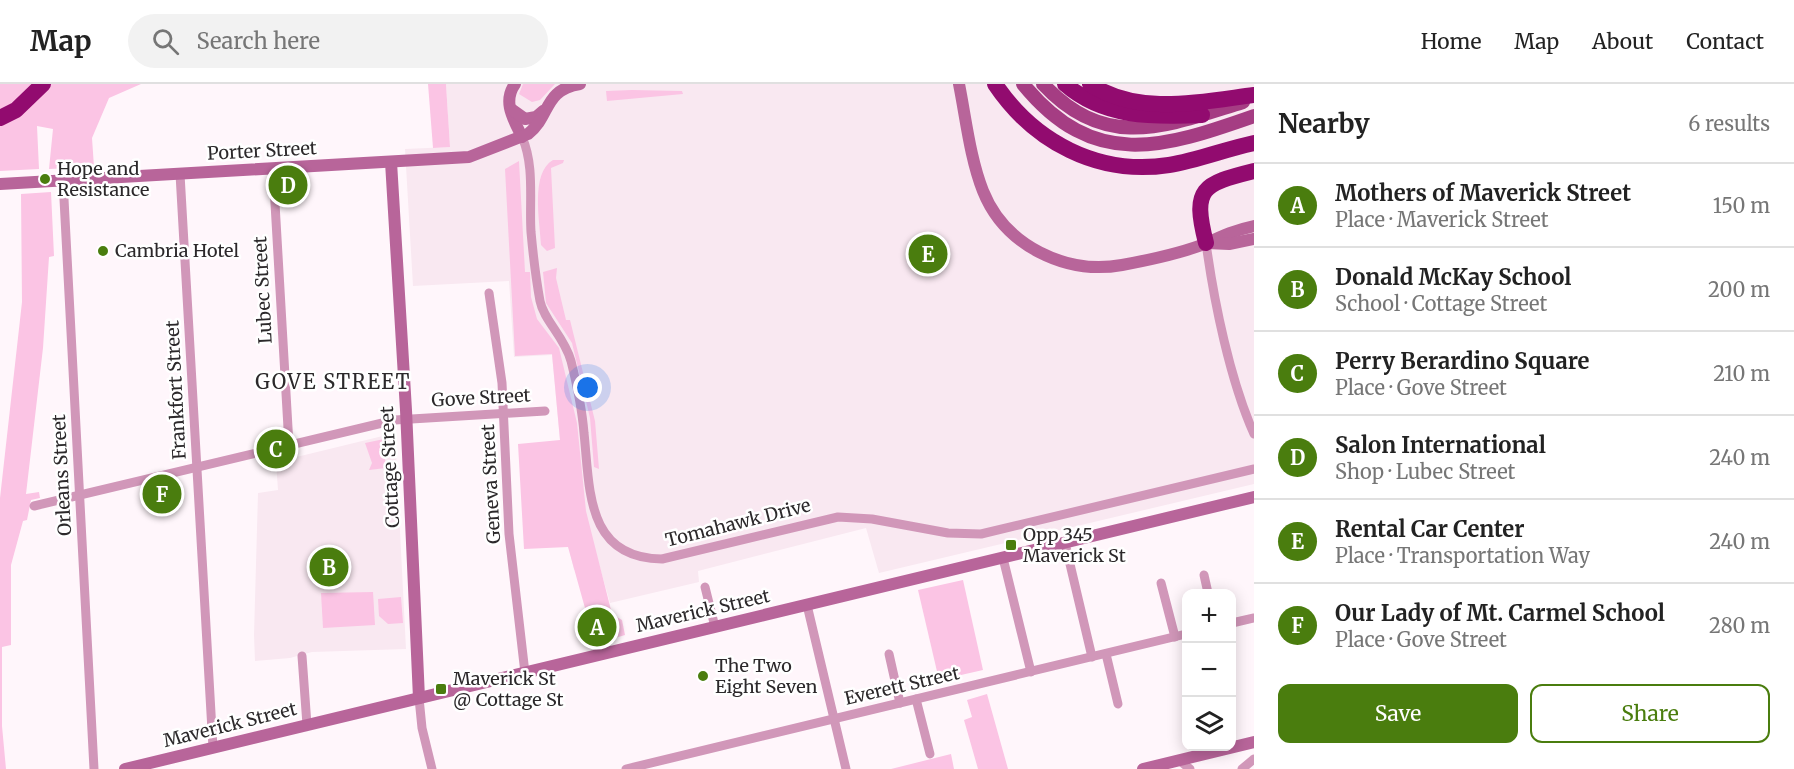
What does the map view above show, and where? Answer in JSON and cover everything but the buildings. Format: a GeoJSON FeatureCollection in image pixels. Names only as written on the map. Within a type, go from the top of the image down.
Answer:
{"type":"FeatureCollection","features":[{"type":"Feature","properties":{"kind":"highway"},"geometry":{"type":"LineString","coordinates":[[0,110],[28,84]]}},
{"type":"Feature","properties":{"kind":"highway"},"geometry":{"type":"LineString","coordinates":[[0,118],[16,110],[43,84]]}},
{"type":"Feature","properties":{"kind":"highway"},"geometry":{"type":"LineString","coordinates":[[995,84],[1013,108],[1041,134],[1064,148],[1092,160],[1136,167],[1184,162],[1254,143]]}},
{"type":"Feature","properties":{"kind":"highway"},"geometry":{"type":"LineString","coordinates":[[1090,84],[1113,97],[1145,104],[1254,97]]}},
{"type":"Feature","properties":{"kind":"highway"},"geometry":{"type":"LineString","coordinates":[[1068,93],[1128,114],[1155,117],[1202,115]]}},
{"type":"Feature","properties":{"kind":"highway"},"geometry":{"type":"LineString","coordinates":[[1206,243],[1199,213],[1202,196],[1219,180],[1254,171]]}},
{"type":"Feature","properties":{"kind":"main road"},"geometry":{"type":"LineString","coordinates":[[515,84],[509,94],[510,108],[522,137]]}},
{"type":"Feature","properties":{"kind":"main road","name":"Porter Street"},"geometry":{"type":"LineString","coordinates":[[0,184],[469,157],[522,137],[536,126],[543,111],[558,92],[580,84]]}},
{"type":"Feature","properties":{"kind":"main road"},"geometry":{"type":"LineString","coordinates":[[959,84],[984,194],[1003,223],[1029,246],[1060,261],[1106,267],[1206,243],[1226,232],[1254,226]]}},
{"type":"Feature","properties":{"kind":"main road"},"geometry":{"type":"LineString","coordinates":[[1023,84],[1043,106],[1068,125],[1094,137],[1121,144],[1151,145],[1177,142],[1254,116]]}},
{"type":"Feature","properties":{"kind":"main road"},"geometry":{"type":"LineString","coordinates":[[1043,84],[1068,93]]}},
{"type":"Feature","properties":{"kind":"main road"},"geometry":{"type":"LineString","coordinates":[[1202,115],[1254,97]]}},
{"type":"Feature","properties":{"kind":"main road"},"geometry":{"type":"LineString","coordinates":[[510,108],[515,114],[525,119],[536,117],[543,111]]}},
{"type":"Feature","properties":{"kind":"main road","name":"Cottage Street"},"geometry":{"type":"LineString","coordinates":[[391,162],[419,698]]}},
{"type":"Feature","properties":{"kind":"main road"},"geometry":{"type":"LineString","coordinates":[[1206,243],[1229,244],[1254,239]]}},
{"type":"Feature","properties":{"kind":"main road","name":"Maverick Street"},"geometry":{"type":"LineString","coordinates":[[125,769],[1254,497]]}},
{"type":"Feature","properties":{"kind":"main road"},"geometry":{"type":"LineString","coordinates":[[1143,769],[1254,742]]}},
{"type":"Feature","properties":{"kind":"street","name":"Tomahawk Drive"},"geometry":{"type":"LineString","coordinates":[[522,137],[529,161],[531,232],[541,305],[567,345],[579,395],[591,501],[605,533],[623,552],[635,557],[662,559],[838,517],[872,519],[948,533],[981,534],[1254,470]]}},
{"type":"Feature","properties":{"kind":"street","name":"Lubec Street"},"geometry":{"type":"LineString","coordinates":[[273,169],[289,445]]}},
{"type":"Feature","properties":{"kind":"street","name":"Frankfort Street"},"geometry":{"type":"LineString","coordinates":[[180,174],[213,748]]}},
{"type":"Feature","properties":{"kind":"street","name":"Orleans Street"},"geometry":{"type":"LineString","coordinates":[[63,180],[94,769]]}},
{"type":"Feature","properties":{"kind":"street"},"geometry":{"type":"LineString","coordinates":[[1206,243],[1244,412],[1254,434]]}},
{"type":"Feature","properties":{"kind":"street","name":"Geneva Street"},"geometry":{"type":"LineString","coordinates":[[489,293],[504,413],[509,534],[525,673]]}},
{"type":"Feature","properties":{"kind":"street","name":"Gove Street"},"geometry":{"type":"LineString","coordinates":[[34,506],[406,419],[545,411]]}},
{"type":"Feature","properties":{"kind":"street"},"geometry":{"type":"LineString","coordinates":[[1065,543],[1092,657]]}},
{"type":"Feature","properties":{"kind":"street"},"geometry":{"type":"LineString","coordinates":[[1002,558],[1030,672]]}},
{"type":"Feature","properties":{"kind":"street"},"geometry":{"type":"LineString","coordinates":[[1204,575],[1207,589]]}},
{"type":"Feature","properties":{"kind":"street"},"geometry":{"type":"LineString","coordinates":[[1161,583],[1175,637]]}},
{"type":"Feature","properties":{"kind":"street"},"geometry":{"type":"LineString","coordinates":[[705,587],[715,627]]}},
{"type":"Feature","properties":{"kind":"street"},"geometry":{"type":"LineString","coordinates":[[807,605],[846,769]]}},
{"type":"Feature","properties":{"kind":"street"},"geometry":{"type":"LineString","coordinates":[[1236,622],[1254,618]]}},
{"type":"Feature","properties":{"kind":"street","name":"Everett Street"},"geometry":{"type":"LineString","coordinates":[[626,769],[1182,635]]}},
{"type":"Feature","properties":{"kind":"street"},"geometry":{"type":"LineString","coordinates":[[889,654],[900,703]]}},
{"type":"Feature","properties":{"kind":"street"},"geometry":{"type":"LineString","coordinates":[[1106,654],[1118,704]]}},
{"type":"Feature","properties":{"kind":"street"},"geometry":{"type":"LineString","coordinates":[[302,656],[307,725]]}},
{"type":"Feature","properties":{"kind":"street","name":"Cottage Street"},"geometry":{"type":"LineString","coordinates":[[419,698],[422,728],[432,769]]}},
{"type":"Feature","properties":{"kind":"street"},"geometry":{"type":"LineString","coordinates":[[916,699],[930,754]]}},
{"type":"Feature","properties":{"kind":"street"},"geometry":{"type":"LineString","coordinates":[[1242,769],[1254,759]]}},
{"type":"Feature","properties":{"kind":"street"},"geometry":{"type":"LineString","coordinates":[[1179,760],[1190,769]]}},
{"type":"Feature","properties":{"kind":"shaded area"},"geometry":{"type":"Polygon","coordinates":[[[0,84],[141,84],[109,98],[92,138],[94,167],[49,169],[53,129],[37,126],[39,169],[0,171],[0,84]]]}},
{"type":"Feature","properties":{"kind":"shaded area"},"geometry":{"type":"Polygon","coordinates":[[[428,84],[446,84],[450,147],[433,148],[428,84]]]}},
{"type":"Feature","properties":{"kind":"shaded area"},"geometry":{"type":"Polygon","coordinates":[[[446,84],[1254,84],[1254,484],[879,573],[866,528],[698,571],[699,582],[610,603],[599,564],[574,570],[562,518],[560,440],[552,355],[514,357],[509,281],[413,286],[405,149],[450,147],[446,84]]]}},
{"type":"Feature","properties":{"kind":"shaded area"},"geometry":{"type":"Polygon","coordinates":[[[523,84],[555,84],[540,100],[532,102],[519,94],[523,84]]]}},
{"type":"Feature","properties":{"kind":"shaded area"},"geometry":{"type":"Polygon","coordinates":[[[606,91],[682,91],[683,94],[607,101],[606,91]]]}},
{"type":"Feature","properties":{"kind":"shaded area"},"geometry":{"type":"Polygon","coordinates":[[[553,160],[564,160],[563,163],[551,168],[555,248],[547,251],[541,245],[538,199],[541,176],[546,166],[553,160]]]}},
{"type":"Feature","properties":{"kind":"shaded area"},"geometry":{"type":"Polygon","coordinates":[[[519,161],[525,272],[530,272],[531,297],[537,319],[559,348],[577,423],[586,511],[612,614],[622,620],[625,635],[595,644],[568,547],[524,549],[518,444],[560,440],[552,354],[515,356],[505,169],[519,161]]]}},
{"type":"Feature","properties":{"kind":"shaded area"},"geometry":{"type":"Polygon","coordinates":[[[51,192],[54,256],[49,257],[43,348],[26,494],[39,492],[40,498],[31,500],[27,520],[23,521],[11,565],[11,645],[2,647],[2,726],[6,769],[0,769],[0,498],[22,302],[21,194],[51,192]]]}},
{"type":"Feature","properties":{"kind":"shaded area"},"geometry":{"type":"Polygon","coordinates":[[[557,268],[556,278],[566,320],[570,320],[595,421],[599,469],[594,467],[590,418],[572,343],[546,303],[543,272],[557,268]]]}},
{"type":"Feature","properties":{"kind":"shaded area"},"geometry":{"type":"Polygon","coordinates":[[[395,433],[406,649],[312,652],[290,658],[255,661],[258,493],[278,490],[276,462],[395,433]]]}},
{"type":"Feature","properties":{"kind":"shaded area"},"geometry":{"type":"Polygon","coordinates":[[[389,438],[390,458],[385,459],[386,468],[369,470],[372,463],[365,443],[389,438]]]}},
{"type":"Feature","properties":{"kind":"shaded area"},"geometry":{"type":"Polygon","coordinates":[[[963,580],[983,670],[939,680],[918,590],[963,580]]]}},
{"type":"Feature","properties":{"kind":"shaded area"},"geometry":{"type":"Polygon","coordinates":[[[373,592],[375,625],[323,628],[321,593],[373,592]]]}},
{"type":"Feature","properties":{"kind":"shaded area"},"geometry":{"type":"Polygon","coordinates":[[[401,597],[403,623],[388,624],[379,616],[378,599],[401,597]]]}},
{"type":"Feature","properties":{"kind":"shaded area"},"geometry":{"type":"Polygon","coordinates":[[[987,694],[1008,769],[978,769],[964,720],[972,717],[967,700],[987,694]]]}},
{"type":"Feature","properties":{"kind":"shaded area"},"geometry":{"type":"Polygon","coordinates":[[[951,754],[954,769],[891,769],[951,754]]]}},
{"type":"Feature","properties":{"kind":"place","name":"Hope and Resistance"},"geometry":{"type":"Point","coordinates":[45,179]}},
{"type":"Feature","properties":{"kind":"place","name":"Salon International"},"geometry":{"type":"Point","coordinates":[288,185]}},
{"type":"Feature","properties":{"kind":"place","name":"Cambria Hotel"},"geometry":{"type":"Point","coordinates":[103,251]}},
{"type":"Feature","properties":{"kind":"place","name":"Rental Car Center"},"geometry":{"type":"Point","coordinates":[928,254]}},
{"type":"Feature","properties":{"kind":"place","name":"Perry Berardino Square"},"geometry":{"type":"Point","coordinates":[276,449]}},
{"type":"Feature","properties":{"kind":"place","name":"Our Lady of Mt. Carmel School"},"geometry":{"type":"Point","coordinates":[162,494]}},
{"type":"Feature","properties":{"kind":"place","name":"Opp 345 Maverick St"},"geometry":{"type":"Point","coordinates":[1011,545]}},
{"type":"Feature","properties":{"kind":"place","name":"Donald McKay School"},"geometry":{"type":"Point","coordinates":[329,567]}},
{"type":"Feature","properties":{"kind":"place","name":"Mothers of Maverick Street"},"geometry":{"type":"Point","coordinates":[597,627]}},
{"type":"Feature","properties":{"kind":"place","name":"The Two Eight Seven"},"geometry":{"type":"Point","coordinates":[703,676]}},
{"type":"Feature","properties":{"kind":"place","name":"Maverick St @ Cottage St"},"geometry":{"type":"Point","coordinates":[441,689]}},
{"type":"Feature","properties":{"kind":"district","name":"GOVE STREET"},"geometry":{"type":"Point","coordinates":[333,382]}}]}
